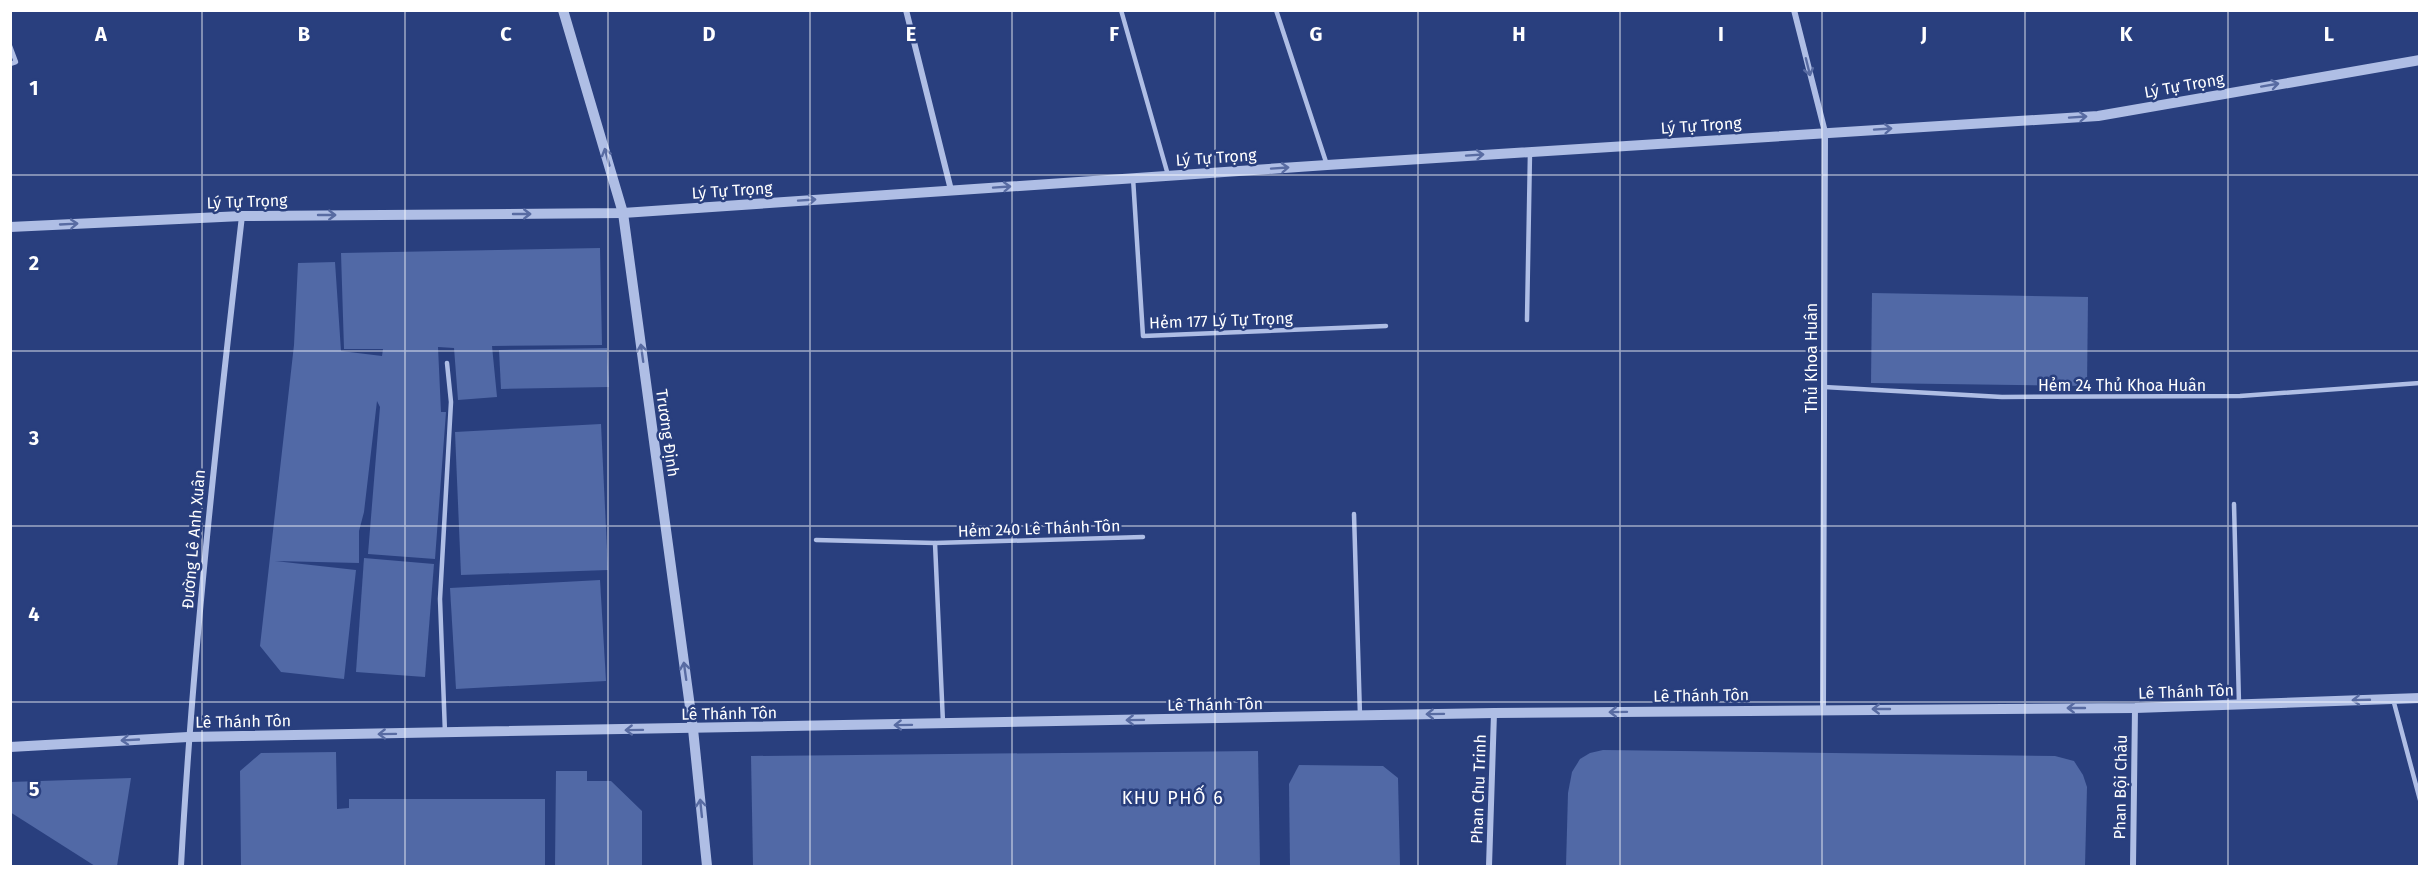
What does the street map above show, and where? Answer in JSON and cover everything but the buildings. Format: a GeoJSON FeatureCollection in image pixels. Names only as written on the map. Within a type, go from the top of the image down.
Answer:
{"type":"FeatureCollection","features":[{"type":"Feature","properties":{"kind":"street","name":"Trương Định"},"geometry":{"type":"LineString","coordinates":[[563,10],[623,213],[693,729],[707,867]]}},
{"type":"Feature","properties":{"kind":"street"},"geometry":{"type":"LineString","coordinates":[[906,10],[951,190]]}},
{"type":"Feature","properties":{"kind":"street","name":"Thủ Khoa Huân"},"geometry":{"type":"LineString","coordinates":[[1794,10],[1825,132],[1823,709]]}},
{"type":"Feature","properties":{"kind":"street","name":"Lý Tự Trọng"},"geometry":{"type":"LineString","coordinates":[[10,227],[242,216],[623,213],[1168,175],[2098,116],[2420,60]]}},
{"type":"Feature","properties":{"kind":"street","name":"Đường Lê Anh Xuân"},"geometry":{"type":"LineString","coordinates":[[181,867],[188,737],[212,471],[242,216]]}},
{"type":"Feature","properties":{"kind":"street","name":"Lê Thánh Tôn"},"geometry":{"type":"LineString","coordinates":[[10,747],[188,737],[1494,713],[2135,708],[2420,698]]}},
{"type":"Feature","properties":{"kind":"street","name":"Phan Bội Châu"},"geometry":{"type":"LineString","coordinates":[[2133,867],[2135,708]]}},
{"type":"Feature","properties":{"kind":"street","name":"Phan Chu Trinh"},"geometry":{"type":"LineString","coordinates":[[1489,867],[1494,713]]}},
{"type":"Feature","properties":{"kind":"lane"},"geometry":{"type":"LineString","coordinates":[[1121,10],[1168,175]]}},
{"type":"Feature","properties":{"kind":"lane"},"geometry":{"type":"LineString","coordinates":[[1276,10],[1327,165]]}},
{"type":"Feature","properties":{"kind":"lane"},"geometry":{"type":"LineString","coordinates":[[10,46],[16,62],[10,64]]}},
{"type":"Feature","properties":{"kind":"lane"},"geometry":{"type":"LineString","coordinates":[[1527,320],[1530,152]]}},
{"type":"Feature","properties":{"kind":"lane","name":"Hẻm 177 Lý Tự Trọng"},"geometry":{"type":"LineString","coordinates":[[1133,178],[1143,336],[1386,326]]}},
{"type":"Feature","properties":{"kind":"lane"},"geometry":{"type":"LineString","coordinates":[[445,733],[440,599],[451,402],[447,363]]}},
{"type":"Feature","properties":{"kind":"lane","name":"Hẻm 24 Thủ Khoa Huân"},"geometry":{"type":"LineString","coordinates":[[1824,387],[2002,397],[2240,396],[2420,383]]}},
{"type":"Feature","properties":{"kind":"lane"},"geometry":{"type":"LineString","coordinates":[[2234,504],[2239,704]]}},
{"type":"Feature","properties":{"kind":"lane"},"geometry":{"type":"LineString","coordinates":[[1354,514],[1360,716]]}},
{"type":"Feature","properties":{"kind":"lane","name":"Hẻm 240 Lê Thánh Tôn"},"geometry":{"type":"LineString","coordinates":[[816,540],[935,543],[1143,537]]}},
{"type":"Feature","properties":{"kind":"lane","name":"Hẻm 240 Lê Thánh Tôn"},"geometry":{"type":"LineString","coordinates":[[935,543],[943,724]]}},
{"type":"Feature","properties":{"kind":"lane"},"geometry":{"type":"LineString","coordinates":[[2393,699],[2420,800]]}},
{"type":"Feature","properties":{"kind":"district","name":"KHU PHỐ 6"},"geometry":{"type":"Point","coordinates":[1173,798]}}]}
